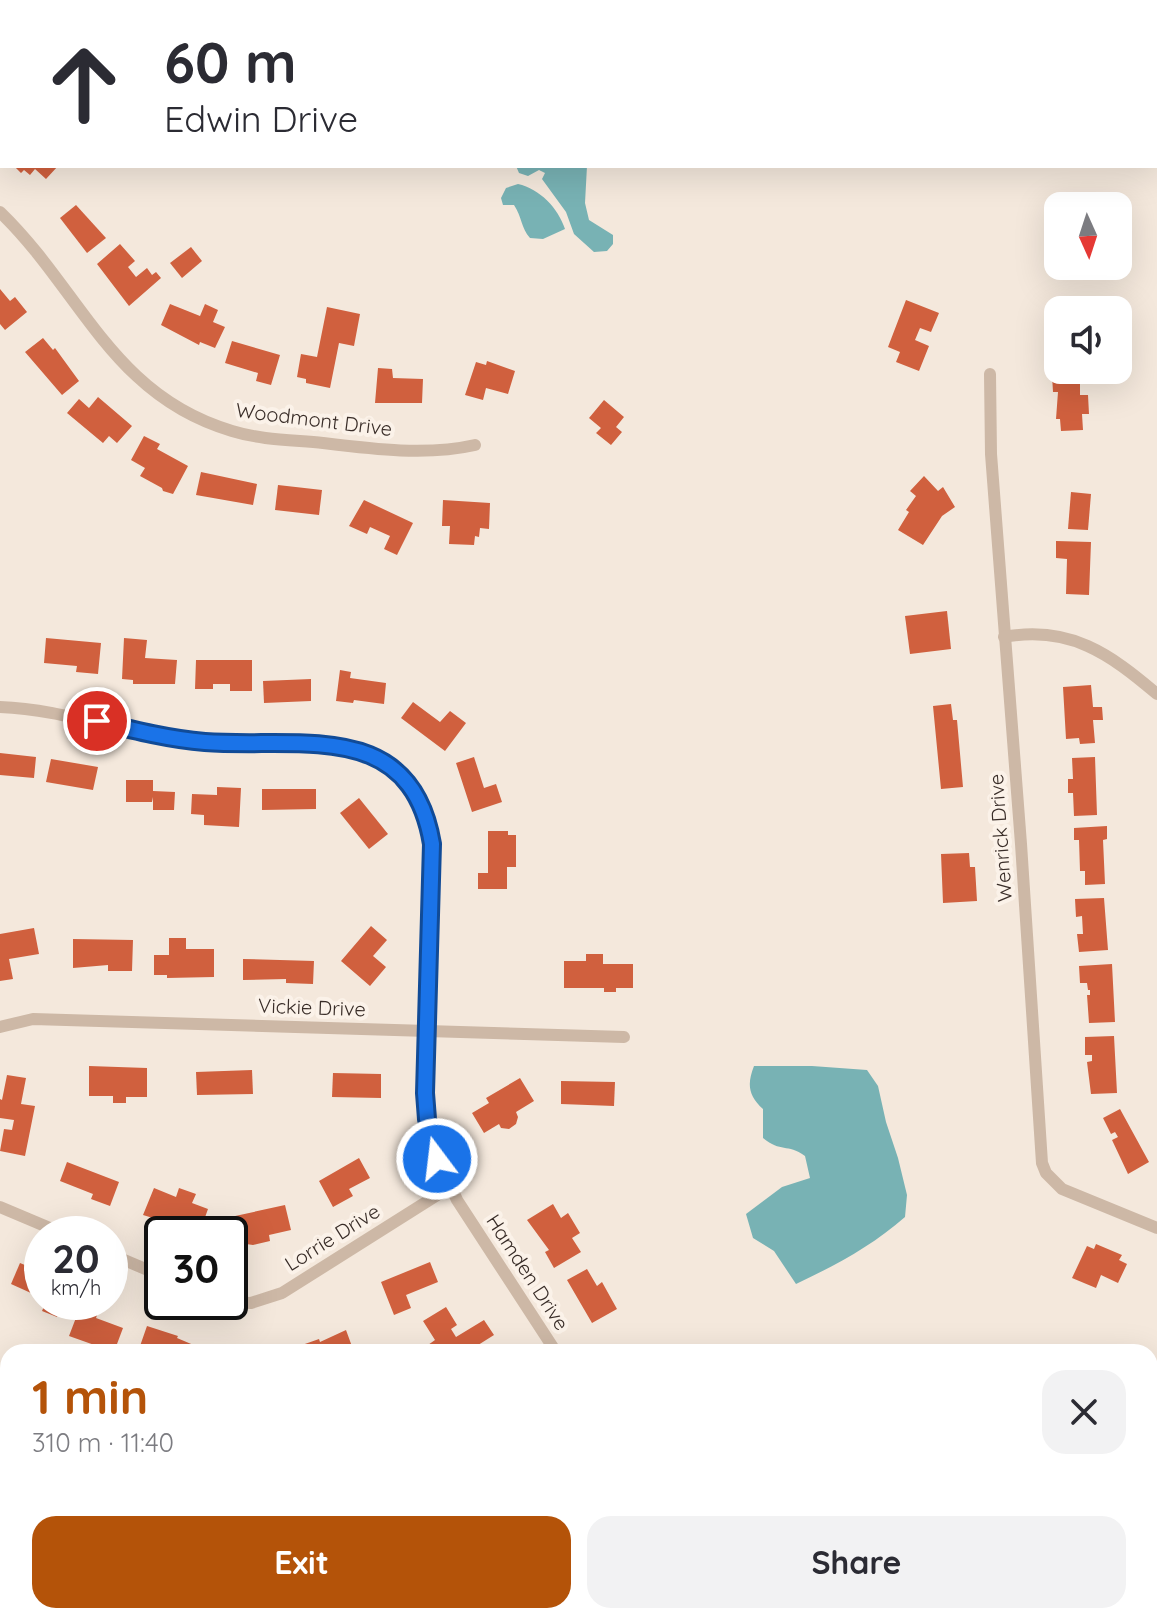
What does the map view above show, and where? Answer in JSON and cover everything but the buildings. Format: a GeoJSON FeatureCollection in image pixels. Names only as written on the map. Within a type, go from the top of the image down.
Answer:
{"type":"FeatureCollection","features":[{"type":"Feature","properties":{"kind":"street","name":"Woodmont Drive"},"geometry":{"type":"LineString","coordinates":[[0,212],[121,362],[163,397],[195,417],[258,437],[417,450],[451,451],[475,445]]}},
{"type":"Feature","properties":{"kind":"street","name":"Wenrick Drive"},"geometry":{"type":"LineString","coordinates":[[990,374],[991,454],[1042,1163],[1046,1173],[1062,1189],[1157,1228]]}},
{"type":"Feature","properties":{"kind":"street"},"geometry":{"type":"LineString","coordinates":[[1004,637],[1043,634],[1090,646],[1117,660],[1157,694]]}},
{"type":"Feature","properties":{"kind":"street","name":"Hamden Drive"},"geometry":{"type":"LineString","coordinates":[[0,707],[77,716],[170,739],[338,745],[372,755],[408,784],[421,803],[432,844],[425,1093],[427,1119],[437,1159],[450,1187],[551,1344]]}},
{"type":"Feature","properties":{"kind":"street","name":"Vickie Drive"},"geometry":{"type":"LineString","coordinates":[[0,1027],[33,1019],[624,1037]]}},
{"type":"Feature","properties":{"kind":"street","name":"Lorrie Drive"},"geometry":{"type":"LineString","coordinates":[[248,1303],[282,1293],[450,1187]]}},
{"type":"Feature","properties":{"kind":"street"},"geometry":{"type":"LineString","coordinates":[[0,1207],[24,1217]]}},
{"type":"Feature","properties":{"kind":"water"},"geometry":{"type":"Polygon","coordinates":[[[517,168],[587,168],[585,203],[589,220],[613,235],[613,244],[607,251],[594,252],[574,234],[566,212],[542,179],[545,173],[539,170],[528,176],[519,173],[517,168]]]}},
{"type":"Feature","properties":{"kind":"water"},"geometry":{"type":"Polygon","coordinates":[[[518,184],[534,190],[547,200],[565,229],[543,239],[530,238],[514,205],[503,205],[501,198],[506,188],[518,184]]]}},
{"type":"Feature","properties":{"kind":"water"},"geometry":{"type":"Polygon","coordinates":[[[754,1066],[867,1070],[878,1086],[907,1195],[905,1217],[853,1254],[796,1284],[774,1251],[753,1238],[746,1214],[782,1187],[810,1178],[805,1156],[763,1138],[763,1109],[750,1089],[754,1066]]]}},
{"type":"Feature","properties":{"kind":"route"},"geometry":{"type":"LineString","coordinates":[[97,721],[170,739],[349,747],[372,755],[408,784],[421,803],[432,844],[425,1093],[427,1119],[437,1159]]}}]}
